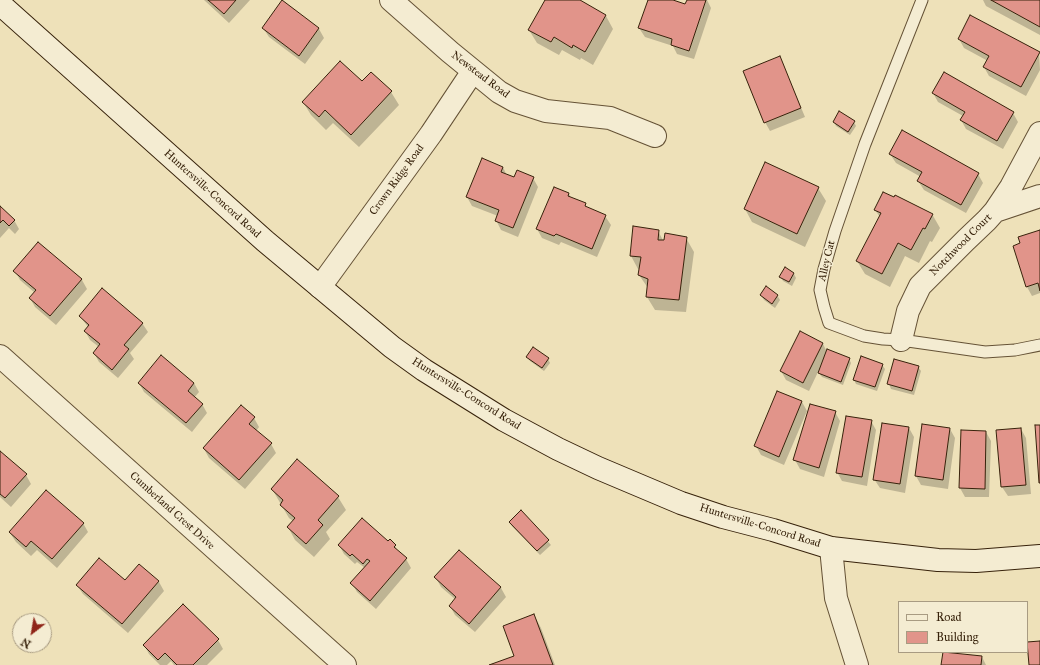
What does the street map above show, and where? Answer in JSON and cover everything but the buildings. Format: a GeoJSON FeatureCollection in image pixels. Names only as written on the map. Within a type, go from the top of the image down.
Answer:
{"type":"FeatureCollection","features":[{"type":"Feature","properties":{"kind":"street","name":"Newstead Road"},"geometry":{"type":"LineString","coordinates":[[391,0],[473,71],[499,92],[515,101],[546,111],[610,118],[655,136]]}},
{"type":"Feature","properties":{"kind":"street","name":"Huntersville-Concord Road"},"geometry":{"type":"LineString","coordinates":[[0,4],[265,241],[392,347],[424,370],[504,420],[558,449],[598,468],[682,503],[831,548],[938,560],[976,561],[1040,556]]}},
{"type":"Feature","properties":{"kind":"street","name":"Crown Ridge Road"},"geometry":{"type":"LineString","coordinates":[[320,287],[431,134],[473,71]]}},
{"type":"Feature","properties":{"kind":"street","name":"Notchwood Court"},"geometry":{"type":"LineString","coordinates":[[901,340],[908,311],[920,286],[988,220],[1010,187],[1040,132]]}},
{"type":"Feature","properties":{"kind":"street"},"geometry":{"type":"LineString","coordinates":[[995,211],[1040,196]]}},
{"type":"Feature","properties":{"kind":"street","name":"Cumberland Crest Drive"},"geometry":{"type":"LineString","coordinates":[[0,356],[345,665]]}},
{"type":"Feature","properties":{"kind":"street"},"geometry":{"type":"LineString","coordinates":[[831,548],[836,598],[857,665]]}},
{"type":"Feature","properties":{"kind":"lane","name":"Alley Cat"},"geometry":{"type":"LineString","coordinates":[[922,0],[863,151],[835,231],[824,269],[820,290],[829,323],[864,336],[985,352],[1015,350],[1040,345]]}}]}
